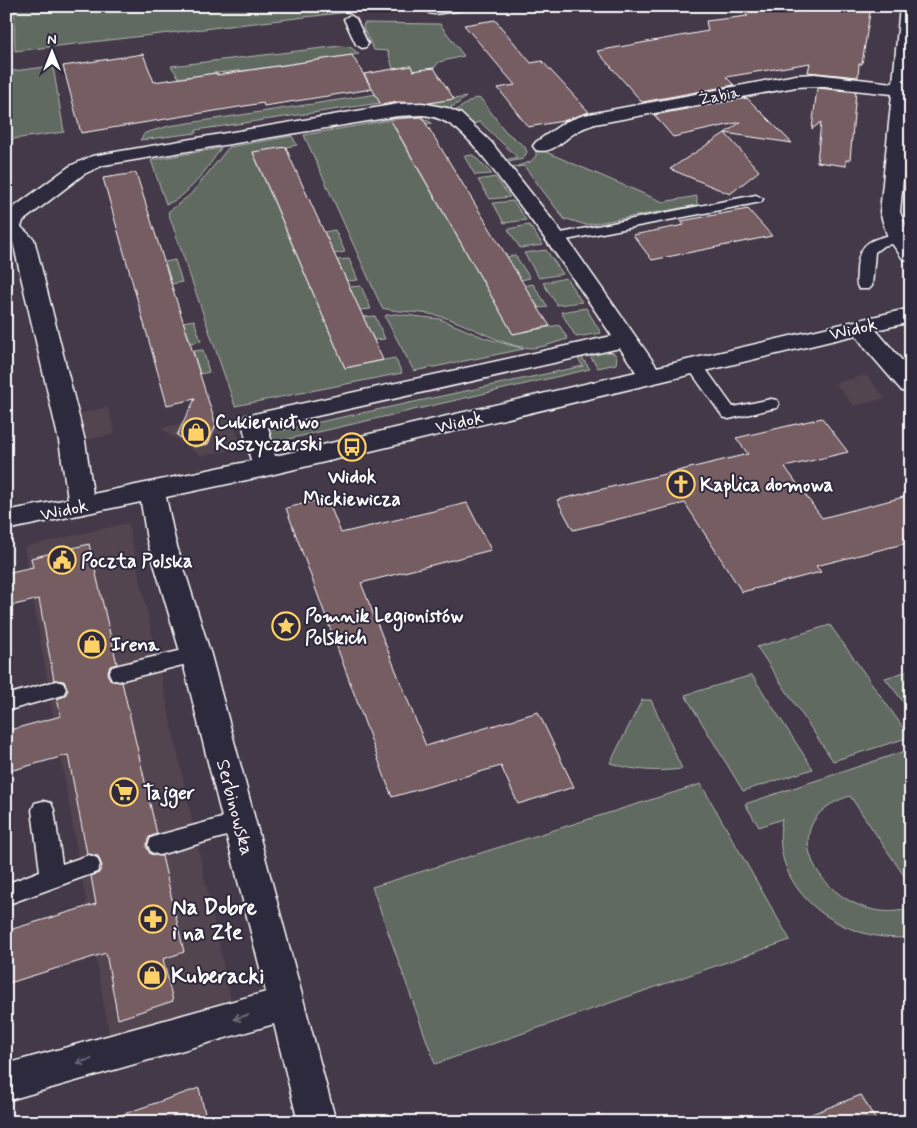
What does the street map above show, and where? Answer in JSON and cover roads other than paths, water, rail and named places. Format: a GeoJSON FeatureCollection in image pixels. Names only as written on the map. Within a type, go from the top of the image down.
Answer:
{"type":"FeatureCollection","features":[{"type":"Feature","properties":{"kind":"street"},"geometry":{"type":"LineString","coordinates":[[435,9],[457,6]]}},
{"type":"Feature","properties":{"kind":"street"},"geometry":{"type":"LineString","coordinates":[[908,6],[906,89],[890,212],[898,238],[911,254]]}},
{"type":"Feature","properties":{"kind":"street","name":"Żabia"},"geometry":{"type":"LineString","coordinates":[[543,146],[572,126],[591,119],[796,81],[815,80],[906,89]]}},
{"type":"Feature","properties":{"kind":"street"},"geometry":{"type":"LineString","coordinates":[[82,505],[72,441],[23,239],[8,229],[13,218],[77,170],[99,160],[417,108],[447,114],[465,127],[520,189],[650,375]]}},
{"type":"Feature","properties":{"kind":"street","name":"Widok"},"geometry":{"type":"LineString","coordinates":[[6,522],[266,467],[911,315]]}},
{"type":"Feature","properties":{"kind":"street"},"geometry":{"type":"LineString","coordinates":[[862,326],[873,343],[911,386]]}},
{"type":"Feature","properties":{"kind":"street"},"geometry":{"type":"LineString","coordinates":[[266,467],[254,422],[626,340]]}},
{"type":"Feature","properties":{"kind":"street","name":"Serbinowska"},"geometry":{"type":"LineString","coordinates":[[152,492],[161,540],[196,654],[288,1003],[317,1122]]}},
{"type":"Feature","properties":{"kind":"street"},"geometry":{"type":"LineString","coordinates":[[6,1082],[288,1003]]}},
{"type":"Feature","properties":{"kind":"lane"},"geometry":{"type":"LineString","coordinates":[[350,19],[362,44]]}},
{"type":"Feature","properties":{"kind":"lane"},"geometry":{"type":"LineString","coordinates":[[556,238],[756,199]]}},
{"type":"Feature","properties":{"kind":"lane"},"geometry":{"type":"LineString","coordinates":[[864,286],[866,252],[871,246],[884,240],[898,238]]}},
{"type":"Feature","properties":{"kind":"lane"},"geometry":{"type":"LineString","coordinates":[[694,365],[729,413],[771,404]]}},
{"type":"Feature","properties":{"kind":"lane"},"geometry":{"type":"LineString","coordinates":[[119,673],[196,654]]}},
{"type":"Feature","properties":{"kind":"lane"},"geometry":{"type":"LineString","coordinates":[[6,703],[56,689]]}},
{"type":"Feature","properties":{"kind":"lane"},"geometry":{"type":"LineString","coordinates":[[43,810],[52,877]]}},
{"type":"Feature","properties":{"kind":"lane"},"geometry":{"type":"LineString","coordinates":[[159,845],[240,823]]}},
{"type":"Feature","properties":{"kind":"lane"},"geometry":{"type":"LineString","coordinates":[[6,895],[89,865]]}},
{"type":"Feature","properties":{"kind":"place","name":"Cukiernictwo Koszyczarski"},"geometry":{"type":"Point","coordinates":[196,432]}},
{"type":"Feature","properties":{"kind":"place","name":"Widok Mickiewicza"},"geometry":{"type":"Point","coordinates":[352,447]}},
{"type":"Feature","properties":{"kind":"place","name":"Kaplica domowa"},"geometry":{"type":"Point","coordinates":[681,484]}},
{"type":"Feature","properties":{"kind":"place","name":"Poczta Polska"},"geometry":{"type":"Point","coordinates":[62,560]}},
{"type":"Feature","properties":{"kind":"place","name":"Pomnik Legionistów Polskich"},"geometry":{"type":"Point","coordinates":[286,626]}},
{"type":"Feature","properties":{"kind":"place","name":"Irena"},"geometry":{"type":"Point","coordinates":[92,644]}},
{"type":"Feature","properties":{"kind":"place","name":"Tajger"},"geometry":{"type":"Point","coordinates":[124,792]}},
{"type":"Feature","properties":{"kind":"place","name":"Na Dobre i na Złe"},"geometry":{"type":"Point","coordinates":[153,919]}},
{"type":"Feature","properties":{"kind":"place","name":"Kuberacki"},"geometry":{"type":"Point","coordinates":[152,975]}}]}
